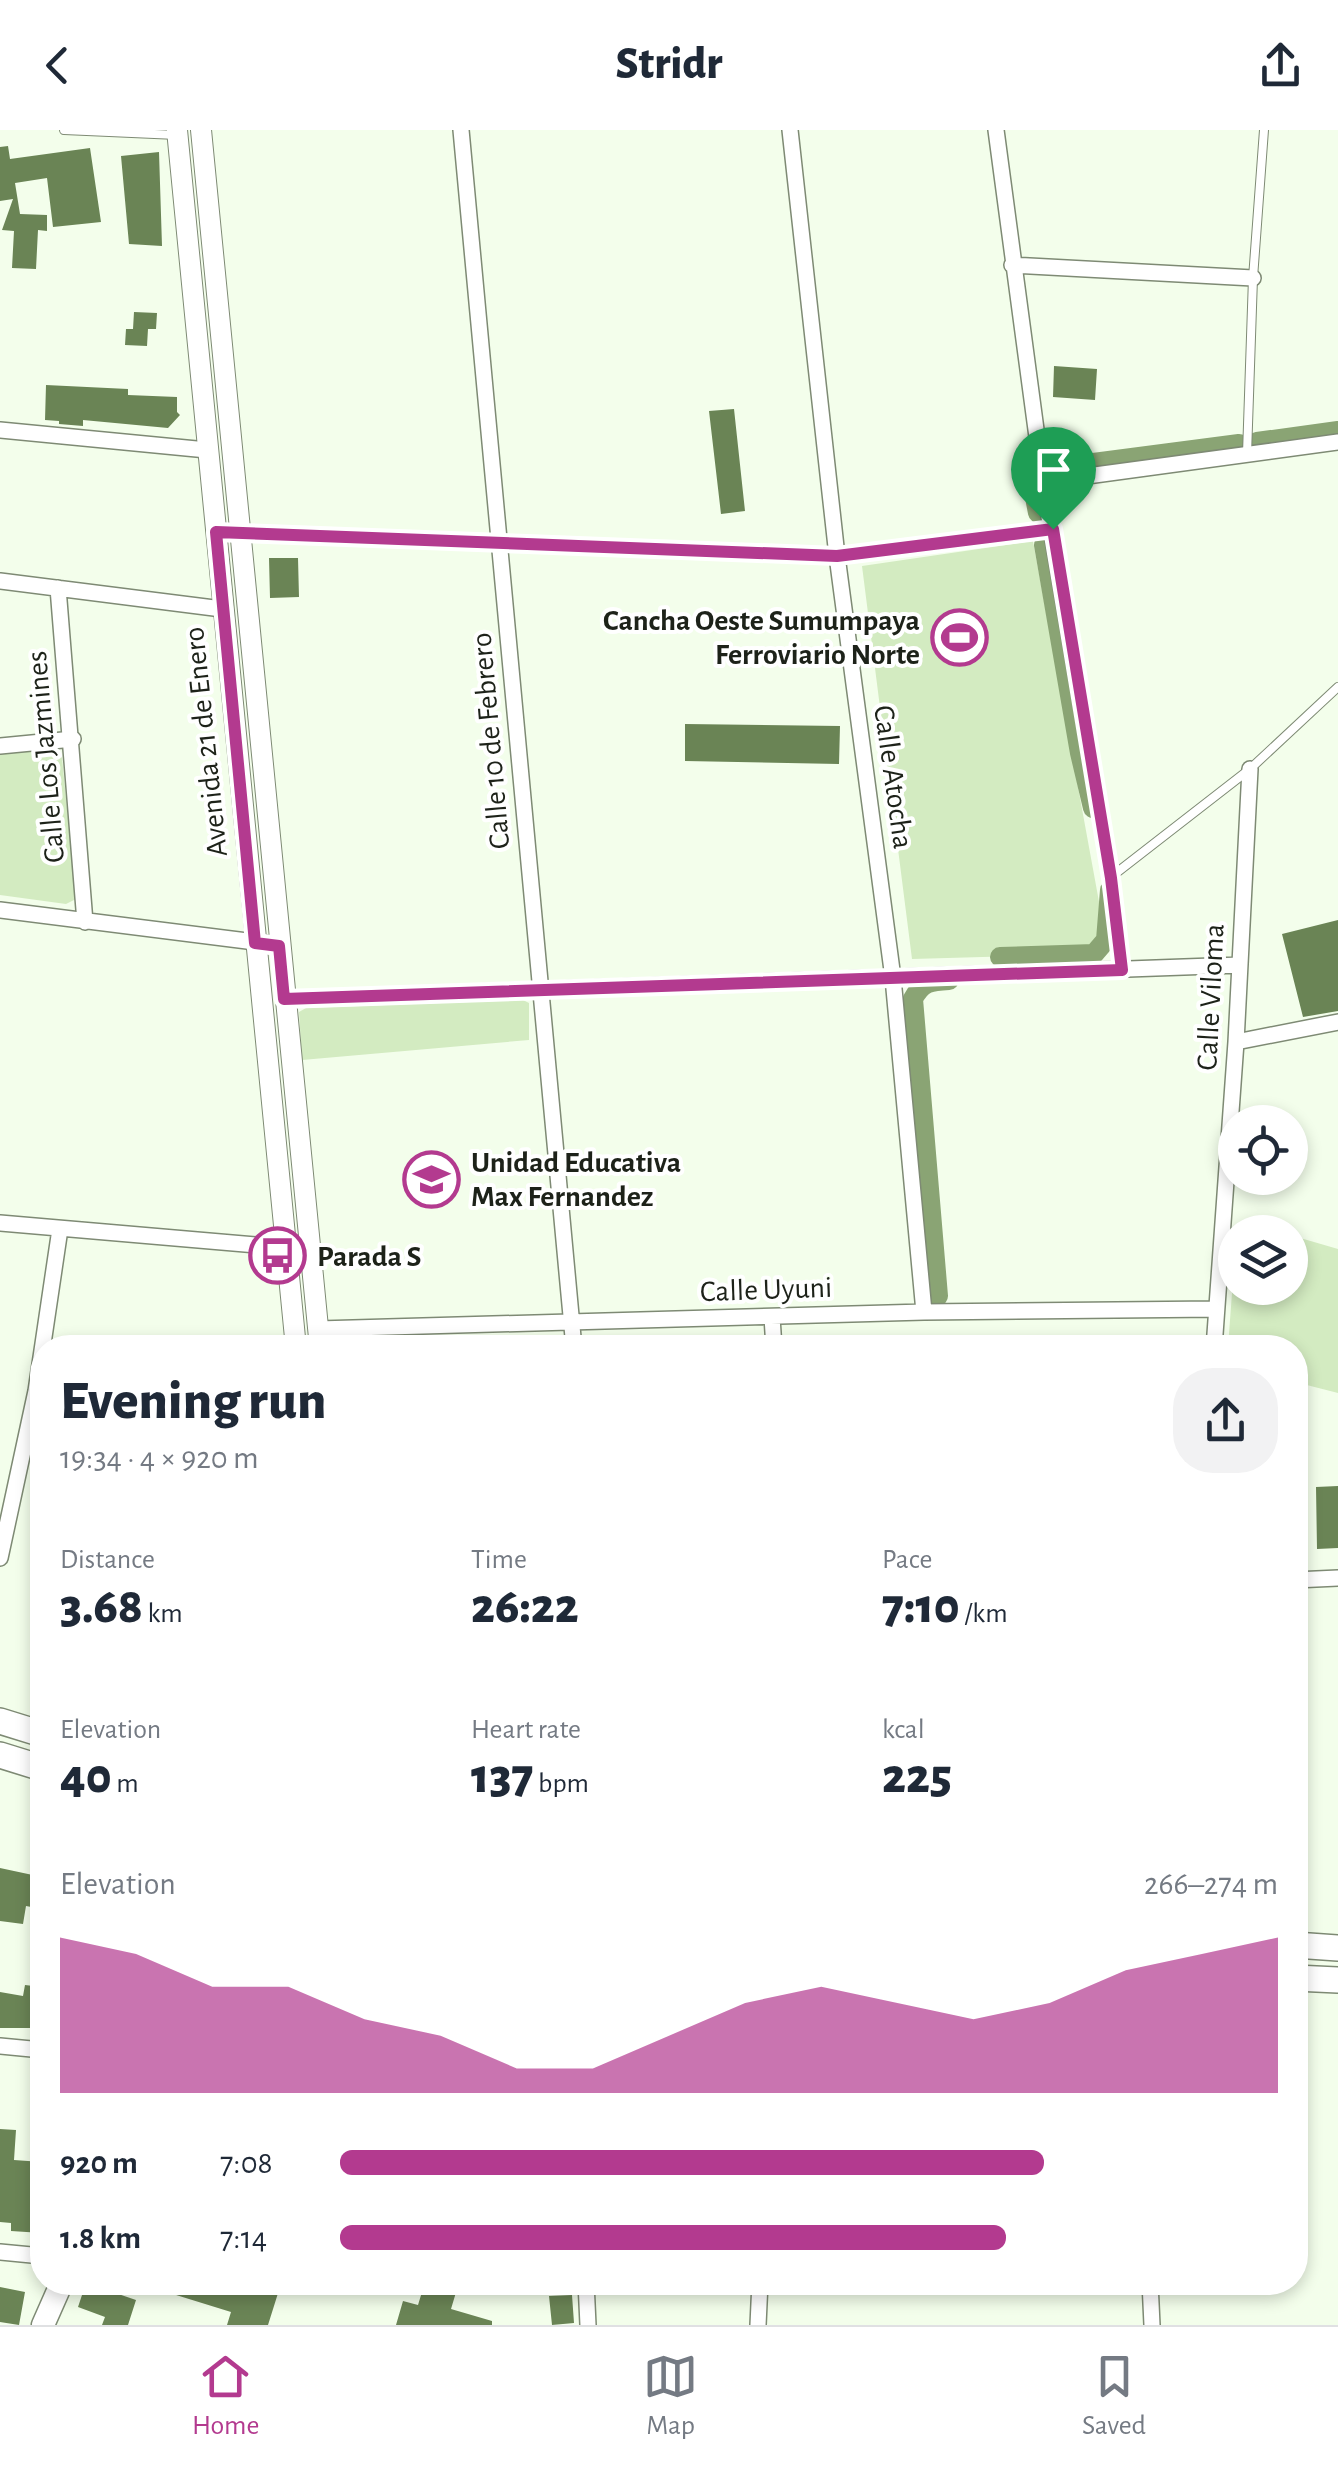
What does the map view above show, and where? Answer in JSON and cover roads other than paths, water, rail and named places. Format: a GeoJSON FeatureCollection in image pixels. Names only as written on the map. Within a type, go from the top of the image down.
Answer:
{"type":"FeatureCollection","features":[{"type":"Feature","properties":{"kind":"main road"},"geometry":{"type":"LineString","coordinates":[[0,1721],[30,1730]]}},
{"type":"Feature","properties":{"kind":"main road"},"geometry":{"type":"LineString","coordinates":[[0,1755],[30,1764]]}},
{"type":"Feature","properties":{"kind":"main road"},"geometry":{"type":"LineString","coordinates":[[1308,1946],[1338,1948]]}},
{"type":"Feature","properties":{"kind":"main road"},"geometry":{"type":"LineString","coordinates":[[1308,1979],[1338,1980]]}},
{"type":"Feature","properties":{"kind":"main road"},"geometry":{"type":"LineString","coordinates":[[43,2325],[56,2295]]}},
{"type":"Feature","properties":{"kind":"street","name":"Avenida 21 de Enero"},"geometry":{"type":"LineString","coordinates":[[201,130],[319,1335]]}},
{"type":"Feature","properties":{"kind":"street","name":"Calle 10 de Febrero"},"geometry":{"type":"LineString","coordinates":[[461,130],[573,1335]]}},
{"type":"Feature","properties":{"kind":"street","name":"Calle Atocha"},"geometry":{"type":"LineString","coordinates":[[790,130],[837,556],[893,978],[924,1312]]}},
{"type":"Feature","properties":{"kind":"street"},"geometry":{"type":"LineString","coordinates":[[996,130],[1042,482],[1111,878],[1122,970]]}},
{"type":"Feature","properties":{"kind":"street","name":"Avenida 21 de Enero"},"geometry":{"type":"LineString","coordinates":[[177,132],[295,1335]]}},
{"type":"Feature","properties":{"kind":"street"},"geometry":{"type":"LineString","coordinates":[[1012,264],[1253,278]]}},
{"type":"Feature","properties":{"kind":"street"},"geometry":{"type":"LineString","coordinates":[[0,430],[207,450]]}},
{"type":"Feature","properties":{"kind":"street"},"geometry":{"type":"LineString","coordinates":[[1042,482],[1338,442]]}},
{"type":"Feature","properties":{"kind":"street"},"geometry":{"type":"LineString","coordinates":[[216,532],[837,556],[1053,529]]}},
{"type":"Feature","properties":{"kind":"street"},"geometry":{"type":"LineString","coordinates":[[0,581],[222,609]]}},
{"type":"Feature","properties":{"kind":"street","name":"Calle Los Jazmines"},"geometry":{"type":"LineString","coordinates":[[58,588],[85,922]]}},
{"type":"Feature","properties":{"kind":"street"},"geometry":{"type":"LineString","coordinates":[[0,746],[73,738]]}},
{"type":"Feature","properties":{"kind":"street","name":"Calle Viloma"},"geometry":{"type":"LineString","coordinates":[[1215,1335],[1236,1042],[1250,769]]}},
{"type":"Feature","properties":{"kind":"street"},"geometry":{"type":"LineString","coordinates":[[0,910],[279,946]]}},
{"type":"Feature","properties":{"kind":"street"},"geometry":{"type":"LineString","coordinates":[[284,999],[1240,966]]}},
{"type":"Feature","properties":{"kind":"street"},"geometry":{"type":"LineString","coordinates":[[1236,1042],[1338,1022]]}},
{"type":"Feature","properties":{"kind":"street"},"geometry":{"type":"LineString","coordinates":[[0,1223],[311,1250]]}},
{"type":"Feature","properties":{"kind":"street"},"geometry":{"type":"LineString","coordinates":[[44,1335],[60,1230]]}},
{"type":"Feature","properties":{"kind":"street","name":"Calle Uyuni"},"geometry":{"type":"LineString","coordinates":[[366,1335],[572,1322],[1216,1309]]}},
{"type":"Feature","properties":{"kind":"street"},"geometry":{"type":"LineString","coordinates":[[772,1316],[773,1335]]}},
{"type":"Feature","properties":{"kind":"street"},"geometry":{"type":"LineString","coordinates":[[0,1558],[30,1419]]}},
{"type":"Feature","properties":{"kind":"street"},"geometry":{"type":"LineString","coordinates":[[1308,1579],[1338,1578]]}},
{"type":"Feature","properties":{"kind":"street"},"geometry":{"type":"LineString","coordinates":[[0,2046],[30,2049]]}},
{"type":"Feature","properties":{"kind":"street"},"geometry":{"type":"LineString","coordinates":[[0,2252],[30,2255]]}},
{"type":"Feature","properties":{"kind":"street"},"geometry":{"type":"LineString","coordinates":[[587,2295],[588,2325]]}},
{"type":"Feature","properties":{"kind":"street"},"geometry":{"type":"LineString","coordinates":[[758,2325],[759,2295]]}},
{"type":"Feature","properties":{"kind":"street"},"geometry":{"type":"LineString","coordinates":[[1151,2295],[1152,2325]]}},
{"type":"Feature","properties":{"kind":"lane"},"geometry":{"type":"LineString","coordinates":[[64,130],[177,132]]}},
{"type":"Feature","properties":{"kind":"lane"},"geometry":{"type":"LineString","coordinates":[[1247,454],[1253,278],[1264,130]]}},
{"type":"Feature","properties":{"kind":"lane"},"geometry":{"type":"LineString","coordinates":[[1111,878],[1250,769],[1338,686]]}},
{"type":"Feature","properties":{"kind":"waterway"},"geometry":{"type":"LineString","coordinates":[[1257,442],[1338,431]]}},
{"type":"Feature","properties":{"kind":"waterway"},"geometry":{"type":"LineString","coordinates":[[1055,468],[1239,444]]}},
{"type":"Feature","properties":{"kind":"waterway"},"geometry":{"type":"LineString","coordinates":[[1030,471],[1038,513]]}},
{"type":"Feature","properties":{"kind":"waterway"},"geometry":{"type":"LineString","coordinates":[[1044,545],[1093,808]]}},
{"type":"Feature","properties":{"kind":"waterway"},"geometry":{"type":"LineString","coordinates":[[1000,957],[1094,954],[1106,940],[1110,890]]}},
{"type":"Feature","properties":{"kind":"waterway"},"geometry":{"type":"LineString","coordinates":[[938,1296],[913,999],[927,984],[949,980]]}},
{"type":"Feature","properties":{"kind":"place","name":"Cancha Oeste Sumumpaya Ferroviario Norte"},"geometry":{"type":"Point","coordinates":[959,637]}},
{"type":"Feature","properties":{"kind":"place","name":"Unidad Educativa Max Fernandez"},"geometry":{"type":"Point","coordinates":[432,1179]}},
{"type":"Feature","properties":{"kind":"place","name":"Parada S"},"geometry":{"type":"Point","coordinates":[278,1256]}}]}
